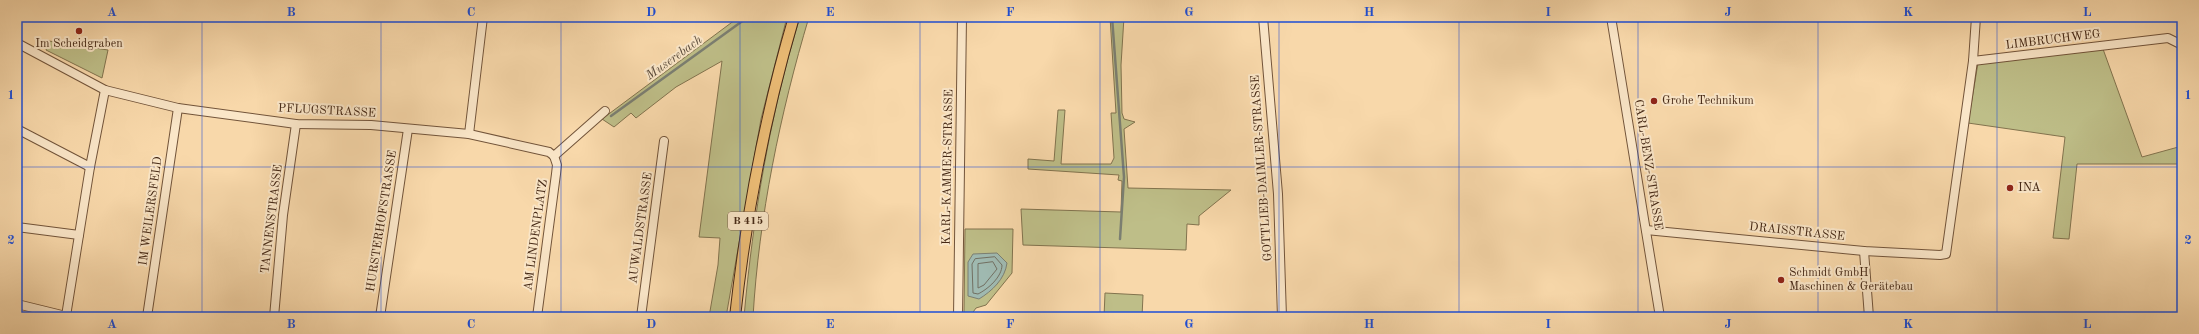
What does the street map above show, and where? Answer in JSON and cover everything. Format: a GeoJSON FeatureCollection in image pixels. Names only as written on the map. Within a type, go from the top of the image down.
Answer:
{"type":"FeatureCollection","features":[{"type":"Feature","properties":{"kind":"main road","name":"B 415"},"geometry":{"type":"LineString","coordinates":[[735,317],[744,247],[760,150],[794,17]]}},
{"type":"Feature","properties":{"kind":"street"},"geometry":{"type":"LineString","coordinates":[[468,134],[483,17]]}},
{"type":"Feature","properties":{"kind":"street","name":"KARL-KAMMER-STRASSE"},"geometry":{"type":"LineString","coordinates":[[958,317],[962,17]]}},
{"type":"Feature","properties":{"kind":"street","name":"GOTTLIEB-DAIMLER-STRASSE"},"geometry":{"type":"LineString","coordinates":[[1263,17],[1278,194],[1282,317]]}},
{"type":"Feature","properties":{"kind":"street","name":"CARL-BENZ-STRASSE"},"geometry":{"type":"LineString","coordinates":[[1611,17],[1660,317]]}},
{"type":"Feature","properties":{"kind":"street"},"geometry":{"type":"LineString","coordinates":[[1973,61],[1976,17]]}},
{"type":"Feature","properties":{"kind":"street","name":"LIMBRUCHWEG"},"geometry":{"type":"LineString","coordinates":[[1973,61],[2168,38],[2182,45]]}},
{"type":"Feature","properties":{"kind":"street","name":"PFLUGSTRASSE"},"geometry":{"type":"LineString","coordinates":[[17,43],[105,90],[178,108],[296,124],[370,125],[468,134],[549,152],[554,156]]}},
{"type":"Feature","properties":{"kind":"street","name":"DRAISSTRASSE"},"geometry":{"type":"LineString","coordinates":[[1646,230],[1864,251],[1940,256],[1946,254],[1973,61]]}},
{"type":"Feature","properties":{"kind":"street"},"geometry":{"type":"LineString","coordinates":[[17,304],[68,317],[90,167],[105,90]]}},
{"type":"Feature","properties":{"kind":"street","name":"IM WEILERSFELD"},"geometry":{"type":"LineString","coordinates":[[147,317],[178,108]]}},
{"type":"Feature","properties":{"kind":"street"},"geometry":{"type":"LineString","coordinates":[[554,156],[605,111]]}},
{"type":"Feature","properties":{"kind":"street","name":"TANNENSTRASSE"},"geometry":{"type":"LineString","coordinates":[[274,317],[283,215],[296,124]]}},
{"type":"Feature","properties":{"kind":"street"},"geometry":{"type":"LineString","coordinates":[[17,129],[90,167]]}},
{"type":"Feature","properties":{"kind":"street","name":"HURSTERHOFSTRASSE"},"geometry":{"type":"LineString","coordinates":[[380,317],[408,129]]}},
{"type":"Feature","properties":{"kind":"street","name":"AUWALDSTRASSE"},"geometry":{"type":"LineString","coordinates":[[641,317],[664,141]]}},
{"type":"Feature","properties":{"kind":"street","name":"AM LINDENPLATZ"},"geometry":{"type":"LineString","coordinates":[[537,317],[557,165],[554,156]]}},
{"type":"Feature","properties":{"kind":"street"},"geometry":{"type":"LineString","coordinates":[[17,227],[79,236]]}},
{"type":"Feature","properties":{"kind":"street"},"geometry":{"type":"LineString","coordinates":[[1864,251],[1869,317]]}},
{"type":"Feature","properties":{"kind":"green space"},"geometry":{"type":"Polygon","coordinates":[[[739,17],[787,17],[761,119],[726,317],[709,317],[718,265],[720,238],[699,237],[722,61],[676,87],[636,118],[631,113],[614,127],[602,119],[739,17]]]}},
{"type":"Feature","properties":{"kind":"green space"},"geometry":{"type":"Polygon","coordinates":[[[800,17],[809,17],[789,91],[772,166],[760,241],[753,317],[744,317],[752,241],[771,128],[789,54],[800,17]]]}},
{"type":"Feature","properties":{"kind":"green space"},"geometry":{"type":"Polygon","coordinates":[[[1110,17],[1124,17],[1121,65],[1122,113],[1124,119],[1135,122],[1124,129],[1128,188],[1231,190],[1199,216],[1199,225],[1187,224],[1186,250],[1023,245],[1021,209],[1121,212],[1122,181],[1118,180],[1119,175],[1028,169],[1028,159],[1054,161],[1058,110],[1065,110],[1061,164],[1111,164],[1114,158],[1111,113],[1116,113],[1110,17]]]}},
{"type":"Feature","properties":{"kind":"green space"},"geometry":{"type":"Polygon","coordinates":[[[49,41],[108,50],[102,78],[46,50],[49,41]]]}},
{"type":"Feature","properties":{"kind":"green space"},"geometry":{"type":"Polygon","coordinates":[[[2103,49],[2142,157],[2182,146],[2182,164],[2077,164],[2069,239],[2053,238],[2065,137],[1968,123],[1978,63],[2103,49]]]}},
{"type":"Feature","properties":{"kind":"green space"},"geometry":{"type":"Polygon","coordinates":[[[965,229],[1013,229],[1012,273],[986,305],[976,308],[971,315],[964,314],[965,229]]]}},
{"type":"Feature","properties":{"kind":"green space"},"geometry":{"type":"Polygon","coordinates":[[[1105,293],[1143,295],[1142,317],[1104,317],[1105,293]]]}},
{"type":"Feature","properties":{"kind":"water"},"geometry":{"type":"Polygon","coordinates":[[[997,253],[1007,263],[1001,279],[989,292],[979,299],[968,296],[968,262],[973,254],[997,253]]]}},
{"type":"Feature","properties":{"kind":"waterway","name":"Muserebach"},"geometry":{"type":"LineString","coordinates":[[611,116],[748,17]]}},
{"type":"Feature","properties":{"kind":"waterway"},"geometry":{"type":"LineString","coordinates":[[1112,17],[1124,177],[1120,239]]}},
{"type":"Feature","properties":{"kind":"place","name":"Im Scheidgraben"},"geometry":{"type":"Point","coordinates":[79,31]}},
{"type":"Feature","properties":{"kind":"place","name":"Grohe Technikum"},"geometry":{"type":"Point","coordinates":[1654,101]}},
{"type":"Feature","properties":{"kind":"place","name":"INA"},"geometry":{"type":"Point","coordinates":[2010,188]}},
{"type":"Feature","properties":{"kind":"place","name":"Schmidt GmbH Maschinen & Gerätebau"},"geometry":{"type":"Point","coordinates":[1781,280]}}]}
